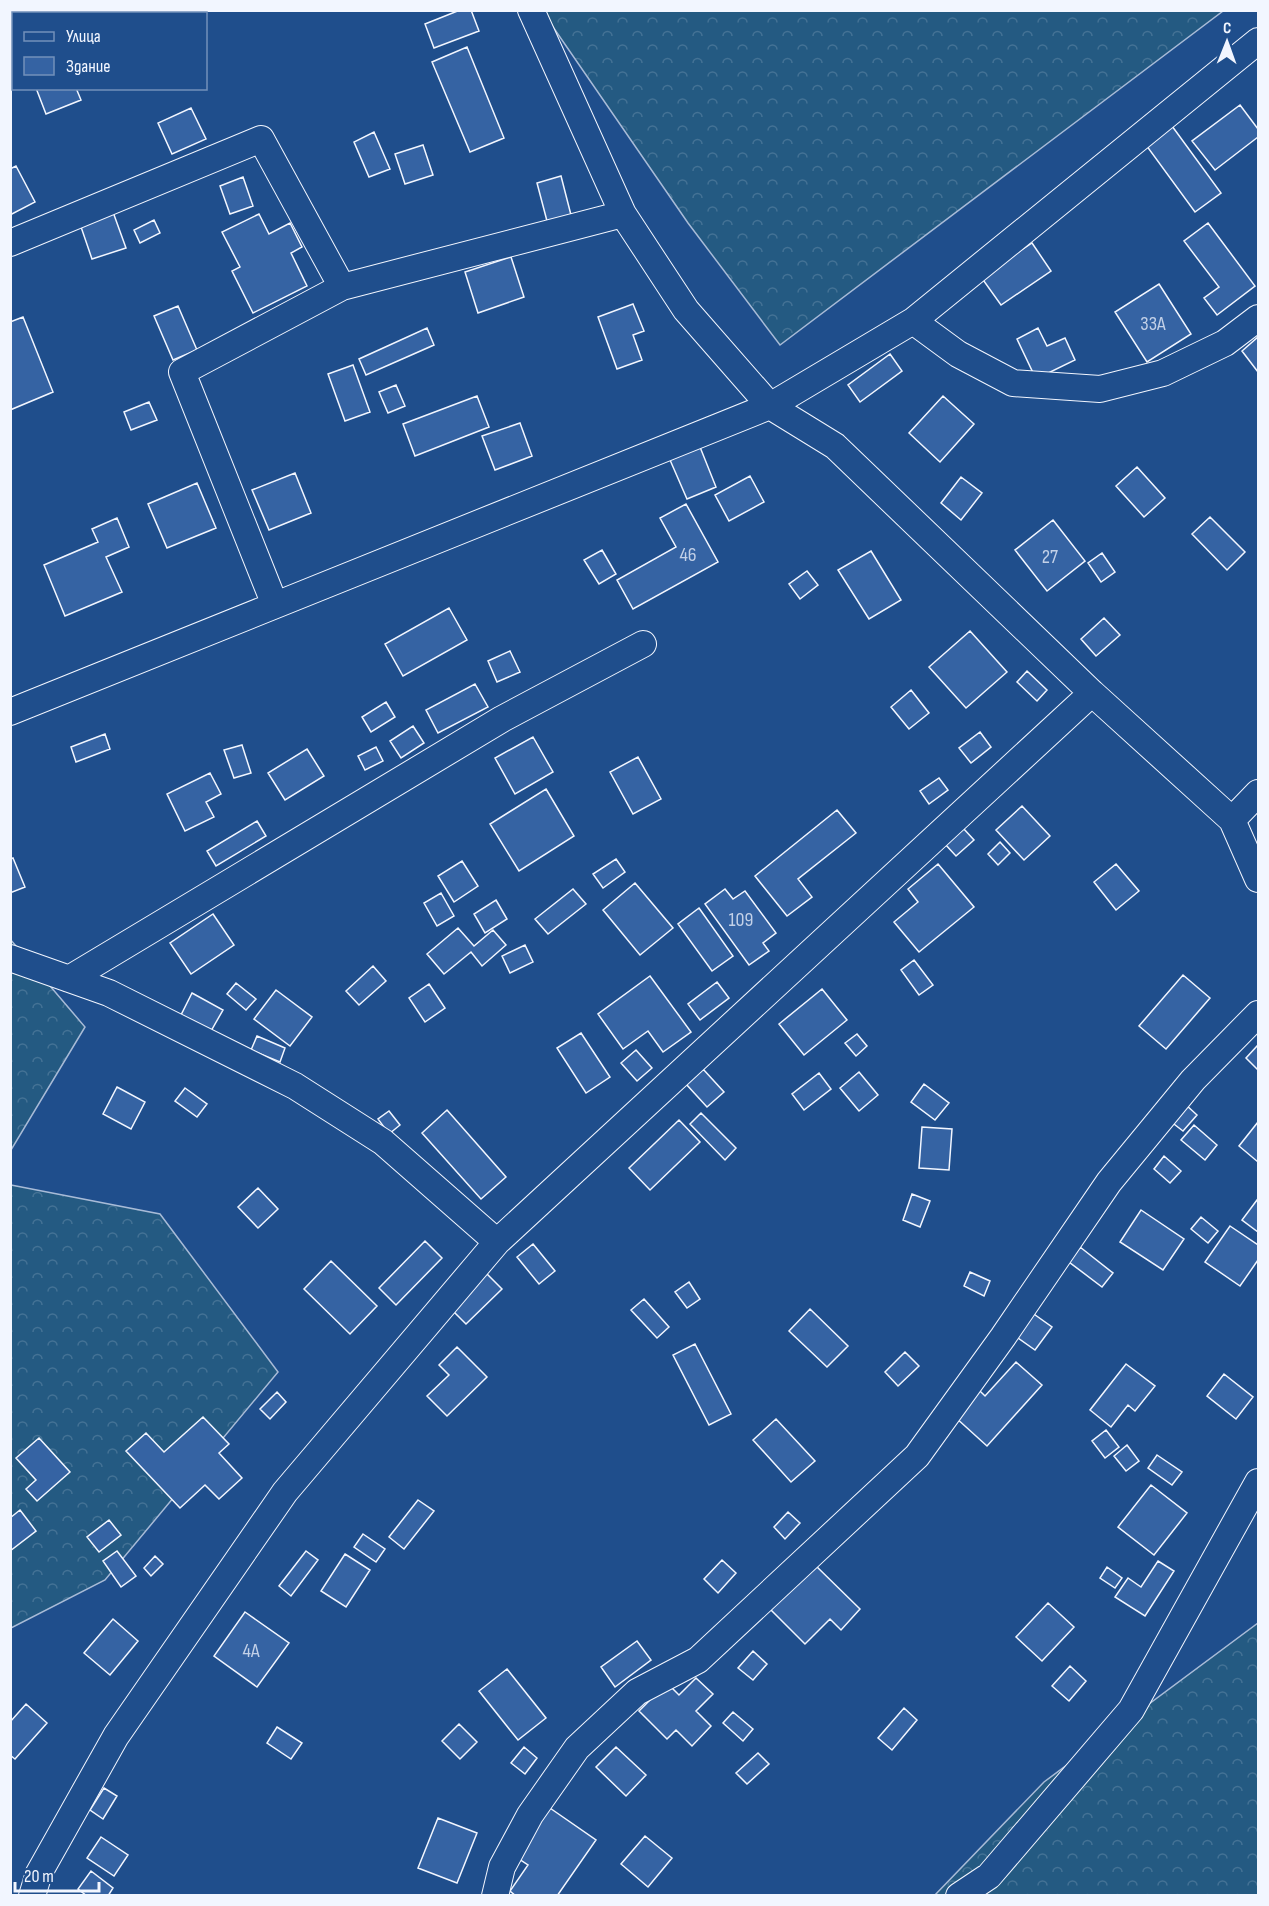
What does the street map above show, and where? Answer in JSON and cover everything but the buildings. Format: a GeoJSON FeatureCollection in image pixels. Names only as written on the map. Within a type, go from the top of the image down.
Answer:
{"type":"FeatureCollection","features":[{"type":"Feature","properties":{"kind":"street"},"geometry":{"type":"LineString","coordinates":[[531,10],[623,214],[686,310],[770,406],[835,446],[1092,693],[1232,820],[1258,879]]}},
{"type":"Feature","properties":{"kind":"street"},"geometry":{"type":"LineString","coordinates":[[10,712],[770,406],[913,321],[1258,41]]}},
{"type":"Feature","properties":{"kind":"street"},"geometry":{"type":"LineString","coordinates":[[10,243],[261,139],[342,286]]}},
{"type":"Feature","properties":{"kind":"street"},"geometry":{"type":"LineString","coordinates":[[275,605],[182,372],[342,286],[623,214]]}},
{"type":"Feature","properties":{"kind":"street"},"geometry":{"type":"LineString","coordinates":[[913,321],[958,354],[1013,383],[1100,389],[1163,373],[1225,343],[1258,318]]}},
{"type":"Feature","properties":{"kind":"street"},"geometry":{"type":"LineString","coordinates":[[69,979],[502,719],[644,644]]}},
{"type":"Feature","properties":{"kind":"street"},"geometry":{"type":"LineString","coordinates":[[32,1896],[39,1873],[116,1736],[285,1492],[497,1242],[1092,693]]}},
{"type":"Feature","properties":{"kind":"street"},"geometry":{"type":"LineString","coordinates":[[1232,820],[1258,793]]}},
{"type":"Feature","properties":{"kind":"street"},"geometry":{"type":"LineString","coordinates":[[10,958],[109,993],[295,1086],[383,1142],[497,1242]]}},
{"type":"Feature","properties":{"kind":"street"},"geometry":{"type":"LineString","coordinates":[[495,1896],[502,1867],[530,1815],[577,1748],[637,1692],[698,1660],[917,1456],[1003,1337],[1109,1182],[1193,1080],[1258,1014]]}},
{"type":"Feature","properties":{"kind":"street"},"geometry":{"type":"LineString","coordinates":[[959,1896],[989,1876],[1131,1710],[1258,1482]]}},
{"type":"Feature","properties":{"kind":"green space"},"geometry":{"type":"Polygon","coordinates":[[[542,11],[1223,11],[780,345],[688,223],[542,11]]]}},
{"type":"Feature","properties":{"kind":"green space"},"geometry":{"type":"Polygon","coordinates":[[[10,939],[85,1027],[11,1150],[10,1150],[10,939]]]}},
{"type":"Feature","properties":{"kind":"green space"},"geometry":{"type":"Polygon","coordinates":[[[11,1185],[160,1214],[278,1372],[105,1580],[11,1628],[11,1185]]]}},
{"type":"Feature","properties":{"kind":"green space"},"geometry":{"type":"Polygon","coordinates":[[[1258,1623],[1258,1895],[934,1896],[1044,1782],[1258,1623]]]}}]}
